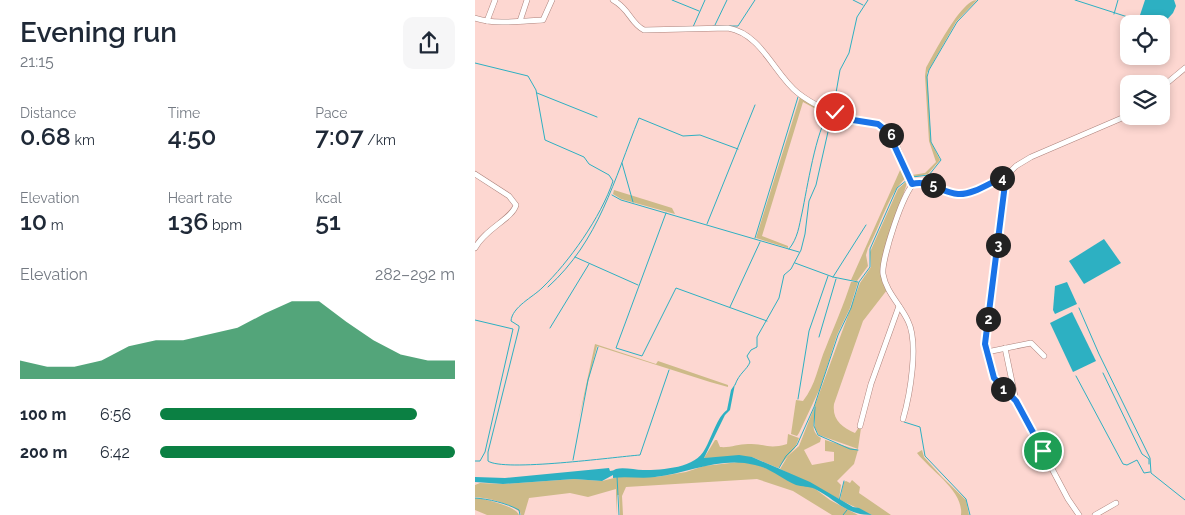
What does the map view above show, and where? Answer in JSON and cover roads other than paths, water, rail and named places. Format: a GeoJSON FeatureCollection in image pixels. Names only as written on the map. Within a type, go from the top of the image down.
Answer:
{"type":"FeatureCollection","features":[{"type":"Feature","properties":{"kind":"street"},"geometry":{"type":"LineString","coordinates":[[487,21],[495,0]]}},
{"type":"Feature","properties":{"kind":"street"},"geometry":{"type":"LineString","coordinates":[[520,22],[527,0]]}},
{"type":"Feature","properties":{"kind":"street"},"geometry":{"type":"LineString","coordinates":[[475,18],[487,21],[520,22],[543,20],[552,0]]}},
{"type":"Feature","properties":{"kind":"street"},"geometry":{"type":"LineString","coordinates":[[613,0],[626,8],[635,24],[644,30],[728,28],[738,31],[763,51],[796,91],[853,120],[878,124],[888,132],[912,184]]}},
{"type":"Feature","properties":{"kind":"street"},"geometry":{"type":"LineString","coordinates":[[1170,80],[1185,68]]}},
{"type":"Feature","properties":{"kind":"street"},"geometry":{"type":"LineString","coordinates":[[912,184],[930,184],[953,194],[963,194],[1006,176],[1016,166],[1031,157],[1120,119]]}},
{"type":"Feature","properties":{"kind":"street"},"geometry":{"type":"LineString","coordinates":[[475,174],[509,196],[516,205],[515,210],[484,233],[475,248]]}},
{"type":"Feature","properties":{"kind":"street"},"geometry":{"type":"LineString","coordinates":[[1006,176],[985,344],[996,382],[1016,401]]}},
{"type":"Feature","properties":{"kind":"street"},"geometry":{"type":"LineString","coordinates":[[903,419],[909,397],[913,346],[910,325],[885,282],[882,264],[903,198],[912,184]]}},
{"type":"Feature","properties":{"kind":"street"},"geometry":{"type":"LineString","coordinates":[[860,426],[871,384],[899,306]]}},
{"type":"Feature","properties":{"kind":"street"},"geometry":{"type":"LineString","coordinates":[[987,352],[1031,342],[1044,356]]}},
{"type":"Feature","properties":{"kind":"street"},"geometry":{"type":"LineString","coordinates":[[1005,348],[1016,401],[1068,499],[1079,515]]}},
{"type":"Feature","properties":{"kind":"street"},"geometry":{"type":"LineString","coordinates":[[1095,515],[1116,502]]}},
{"type":"Feature","properties":{"kind":"water"},"geometry":{"type":"Polygon","coordinates":[[[1145,0],[1174,0],[1176,6],[1170,16],[1140,15],[1145,0]]]}},
{"type":"Feature","properties":{"kind":"water"},"geometry":{"type":"Polygon","coordinates":[[[1104,239],[1121,263],[1084,284],[1069,261],[1104,239]]]}},
{"type":"Feature","properties":{"kind":"water"},"geometry":{"type":"Polygon","coordinates":[[[1067,282],[1077,304],[1055,314],[1053,310],[1055,286],[1067,282]]]}},
{"type":"Feature","properties":{"kind":"water"},"geometry":{"type":"Polygon","coordinates":[[[1072,312],[1096,361],[1073,372],[1050,323],[1072,312]]]}},
{"type":"Feature","properties":{"kind":"water"},"geometry":{"type":"Polygon","coordinates":[[[735,384],[730,410],[725,415],[704,458],[739,455],[752,457],[810,482],[853,507],[872,515],[848,510],[815,489],[796,485],[766,469],[742,463],[717,464],[650,478],[613,478],[613,475],[602,481],[574,479],[503,484],[475,482],[475,477],[505,478],[609,468],[610,471],[622,468],[660,469],[687,464],[701,455],[705,449],[717,422],[727,410],[731,390],[735,384]]]}},
{"type":"Feature","properties":{"kind":"waterway"},"geometry":{"type":"LineString","coordinates":[[672,0],[699,11]]}},
{"type":"Feature","properties":{"kind":"waterway"},"geometry":{"type":"LineString","coordinates":[[693,27],[705,0]]}},
{"type":"Feature","properties":{"kind":"waterway"},"geometry":{"type":"LineString","coordinates":[[715,25],[727,0]]}},
{"type":"Feature","properties":{"kind":"waterway"},"geometry":{"type":"LineString","coordinates":[[713,26],[738,26],[755,0]]}},
{"type":"Feature","properties":{"kind":"waterway"},"geometry":{"type":"LineString","coordinates":[[853,0],[863,5]]}},
{"type":"Feature","properties":{"kind":"waterway"},"geometry":{"type":"LineString","coordinates":[[833,110],[840,70],[849,53],[857,17],[868,0]]}},
{"type":"Feature","properties":{"kind":"waterway"},"geometry":{"type":"LineString","coordinates":[[912,177],[929,175],[941,160],[931,142],[927,77],[929,70],[957,22],[978,0]]}},
{"type":"Feature","properties":{"kind":"waterway"},"geometry":{"type":"LineString","coordinates":[[1075,0],[1122,15]]}},
{"type":"Feature","properties":{"kind":"waterway"},"geometry":{"type":"LineString","coordinates":[[1114,14],[1118,0]]}},
{"type":"Feature","properties":{"kind":"waterway"},"geometry":{"type":"LineString","coordinates":[[475,63],[528,76],[536,90],[545,140],[584,157],[589,164],[609,175],[613,181],[601,209],[573,252],[552,277],[519,307],[512,316],[511,321],[519,326],[519,328],[488,452],[488,461],[498,464],[515,465],[585,461],[640,455],[669,370]]}},
{"type":"Feature","properties":{"kind":"waterway"},"geometry":{"type":"LineString","coordinates":[[537,93],[597,117]]}},
{"type":"Feature","properties":{"kind":"waterway"},"geometry":{"type":"LineString","coordinates":[[755,238],[798,97]]}},
{"type":"Feature","properties":{"kind":"waterway"},"geometry":{"type":"LineString","coordinates":[[707,224],[755,105]]}},
{"type":"Feature","properties":{"kind":"waterway"},"geometry":{"type":"LineString","coordinates":[[789,249],[798,232],[816,146],[824,121],[829,113]]}},
{"type":"Feature","properties":{"kind":"waterway"},"geometry":{"type":"LineString","coordinates":[[735,385],[749,365],[750,362],[747,356],[751,350],[757,347],[757,337],[779,298],[784,275],[791,269],[801,250],[809,201],[816,185],[832,114]]}},
{"type":"Feature","properties":{"kind":"waterway"},"geometry":{"type":"LineString","coordinates":[[548,287],[566,269],[593,230],[613,187],[639,118],[683,136],[700,135],[738,149]]}},
{"type":"Feature","properties":{"kind":"waterway"},"geometry":{"type":"LineString","coordinates":[[622,163],[633,202]]}},
{"type":"Feature","properties":{"kind":"waterway"},"geometry":{"type":"LineString","coordinates":[[779,468],[786,456],[797,445],[814,407],[838,335],[851,308],[859,282],[870,267],[870,249],[897,188],[907,180]]}},
{"type":"Feature","properties":{"kind":"waterway"},"geometry":{"type":"LineString","coordinates":[[612,195],[621,200],[799,252]]}},
{"type":"Feature","properties":{"kind":"waterway"},"geometry":{"type":"LineString","coordinates":[[666,213],[616,348],[642,356],[676,288],[767,321]]}},
{"type":"Feature","properties":{"kind":"waterway"},"geometry":{"type":"LineString","coordinates":[[833,277],[866,225]]}},
{"type":"Feature","properties":{"kind":"waterway"},"geometry":{"type":"LineString","coordinates":[[730,307],[760,242]]}},
{"type":"Feature","properties":{"kind":"waterway"},"geometry":{"type":"LineString","coordinates":[[575,257],[638,285]]}},
{"type":"Feature","properties":{"kind":"waterway"},"geometry":{"type":"LineString","coordinates":[[795,263],[833,277],[858,282]]}},
{"type":"Feature","properties":{"kind":"waterway"},"geometry":{"type":"LineString","coordinates":[[550,328],[589,264]]}},
{"type":"Feature","properties":{"kind":"waterway"},"geometry":{"type":"LineString","coordinates":[[798,399],[809,331],[828,276]]}},
{"type":"Feature","properties":{"kind":"waterway"},"geometry":{"type":"LineString","coordinates":[[819,337],[836,279]]}},
{"type":"Feature","properties":{"kind":"waterway"},"geometry":{"type":"LineString","coordinates":[[1079,308],[1099,354],[1150,458],[1151,473],[1185,500]]}},
{"type":"Feature","properties":{"kind":"waterway"},"geometry":{"type":"LineString","coordinates":[[475,320],[513,329],[485,452],[480,461],[475,461]]}},
{"type":"Feature","properties":{"kind":"waterway"},"geometry":{"type":"LineString","coordinates":[[573,460],[588,380],[598,347]]}},
{"type":"Feature","properties":{"kind":"waterway"},"geometry":{"type":"LineString","coordinates":[[1103,373],[1142,454],[1149,459],[1149,464]]}},
{"type":"Feature","properties":{"kind":"waterway"},"geometry":{"type":"LineString","coordinates":[[1076,376],[1123,464],[1127,465],[1137,460],[1144,473],[1150,472]]}},
{"type":"Feature","properties":{"kind":"waterway"},"geometry":{"type":"LineString","coordinates":[[815,407],[814,426],[818,435],[850,449],[858,450]]}},
{"type":"Feature","properties":{"kind":"waterway"},"geometry":{"type":"LineString","coordinates":[[904,422],[920,427],[925,456],[966,499],[970,515]]}},
{"type":"Feature","properties":{"kind":"waterway"},"geometry":{"type":"LineString","coordinates":[[617,476],[619,515]]}},
{"type":"Feature","properties":{"kind":"waterway"},"geometry":{"type":"LineString","coordinates":[[839,501],[844,481]]}},
{"type":"Feature","properties":{"kind":"waterway"},"geometry":{"type":"LineString","coordinates":[[475,498],[509,505],[519,510],[520,515]]}},
{"type":"Feature","properties":{"kind":"waterway"},"geometry":{"type":"LineString","coordinates":[[843,515],[847,510]]}}]}
